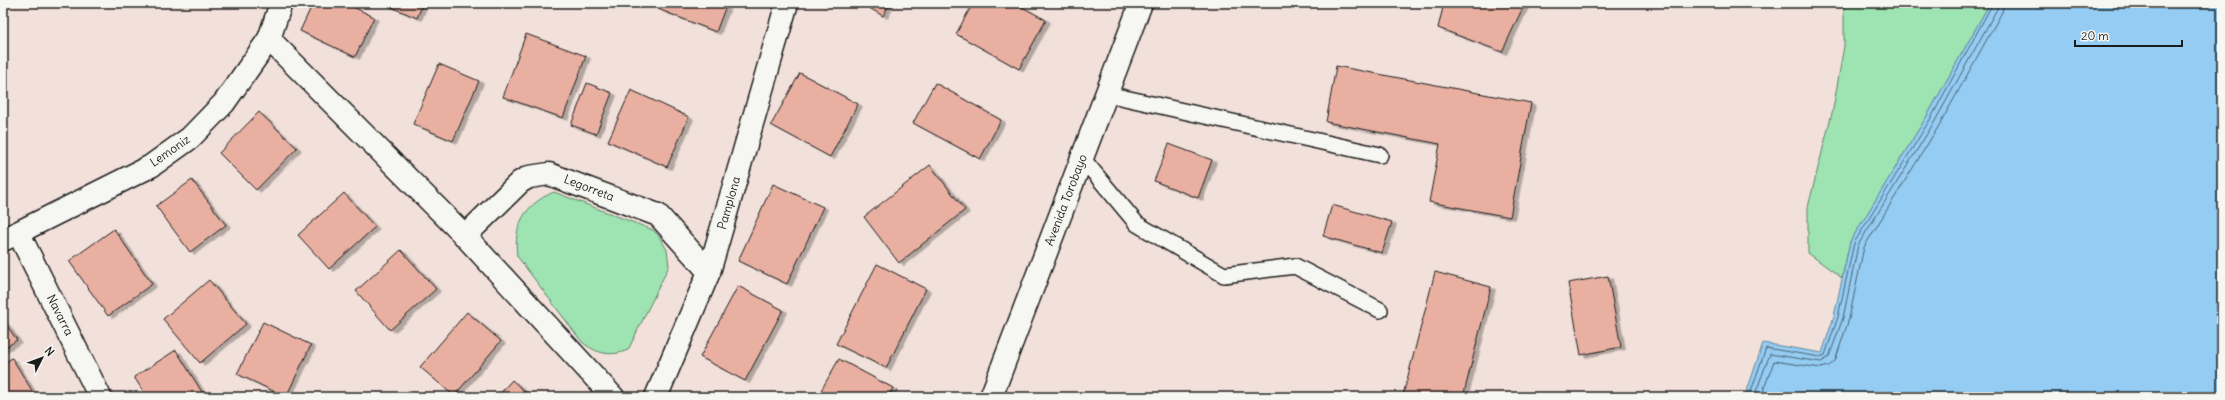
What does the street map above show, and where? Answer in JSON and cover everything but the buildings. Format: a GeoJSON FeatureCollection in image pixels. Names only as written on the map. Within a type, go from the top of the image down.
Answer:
{"type":"FeatureCollection","features":[{"type":"Feature","properties":{"kind":"street","name":"Lemoniz"},"geometry":{"type":"LineString","coordinates":[[11,237],[150,166],[190,138],[224,103],[269,38],[281,3]]}},
{"type":"Feature","properties":{"kind":"street","name":"Pamplona"},"geometry":{"type":"LineString","coordinates":[[656,397],[709,272],[787,3]]}},
{"type":"Feature","properties":{"kind":"street","name":"Avenida Torobayo"},"geometry":{"type":"LineString","coordinates":[[991,397],[1141,3]]}},
{"type":"Feature","properties":{"kind":"street"},"geometry":{"type":"LineString","coordinates":[[269,38],[465,236],[613,397]]}},
{"type":"Feature","properties":{"kind":"street","name":"Legorreta"},"geometry":{"type":"LineString","coordinates":[[465,236],[520,182],[529,176],[549,174],[658,215],[709,272]]}},
{"type":"Feature","properties":{"kind":"street","name":"Navarra"},"geometry":{"type":"LineString","coordinates":[[11,237],[100,397]]}},
{"type":"Feature","properties":{"kind":"lane"},"geometry":{"type":"LineString","coordinates":[[1107,94],[1380,155]]}},
{"type":"Feature","properties":{"kind":"lane"},"geometry":{"type":"LineString","coordinates":[[1082,158],[1137,224],[1224,275],[1296,266],[1380,310]]}},
{"type":"Feature","properties":{"kind":"green space"},"geometry":{"type":"Polygon","coordinates":[[[1844,3],[1990,3],[1927,116],[1850,242],[1842,278],[1808,253],[1808,207],[1833,109],[1844,46],[1844,3]]]}},
{"type":"Feature","properties":{"kind":"green space"},"geometry":{"type":"Polygon","coordinates":[[[554,192],[653,230],[659,236],[667,250],[669,266],[628,350],[610,354],[604,353],[593,349],[582,342],[517,256],[517,235],[519,225],[523,217],[528,209],[535,203],[554,192]]]}},
{"type":"Feature","properties":{"kind":"water"},"geometry":{"type":"Polygon","coordinates":[[[1990,3],[2222,3],[2222,397],[1745,397],[1763,343],[1822,353],[1834,316],[1850,242],[1927,116],[1990,3]]]}}]}
